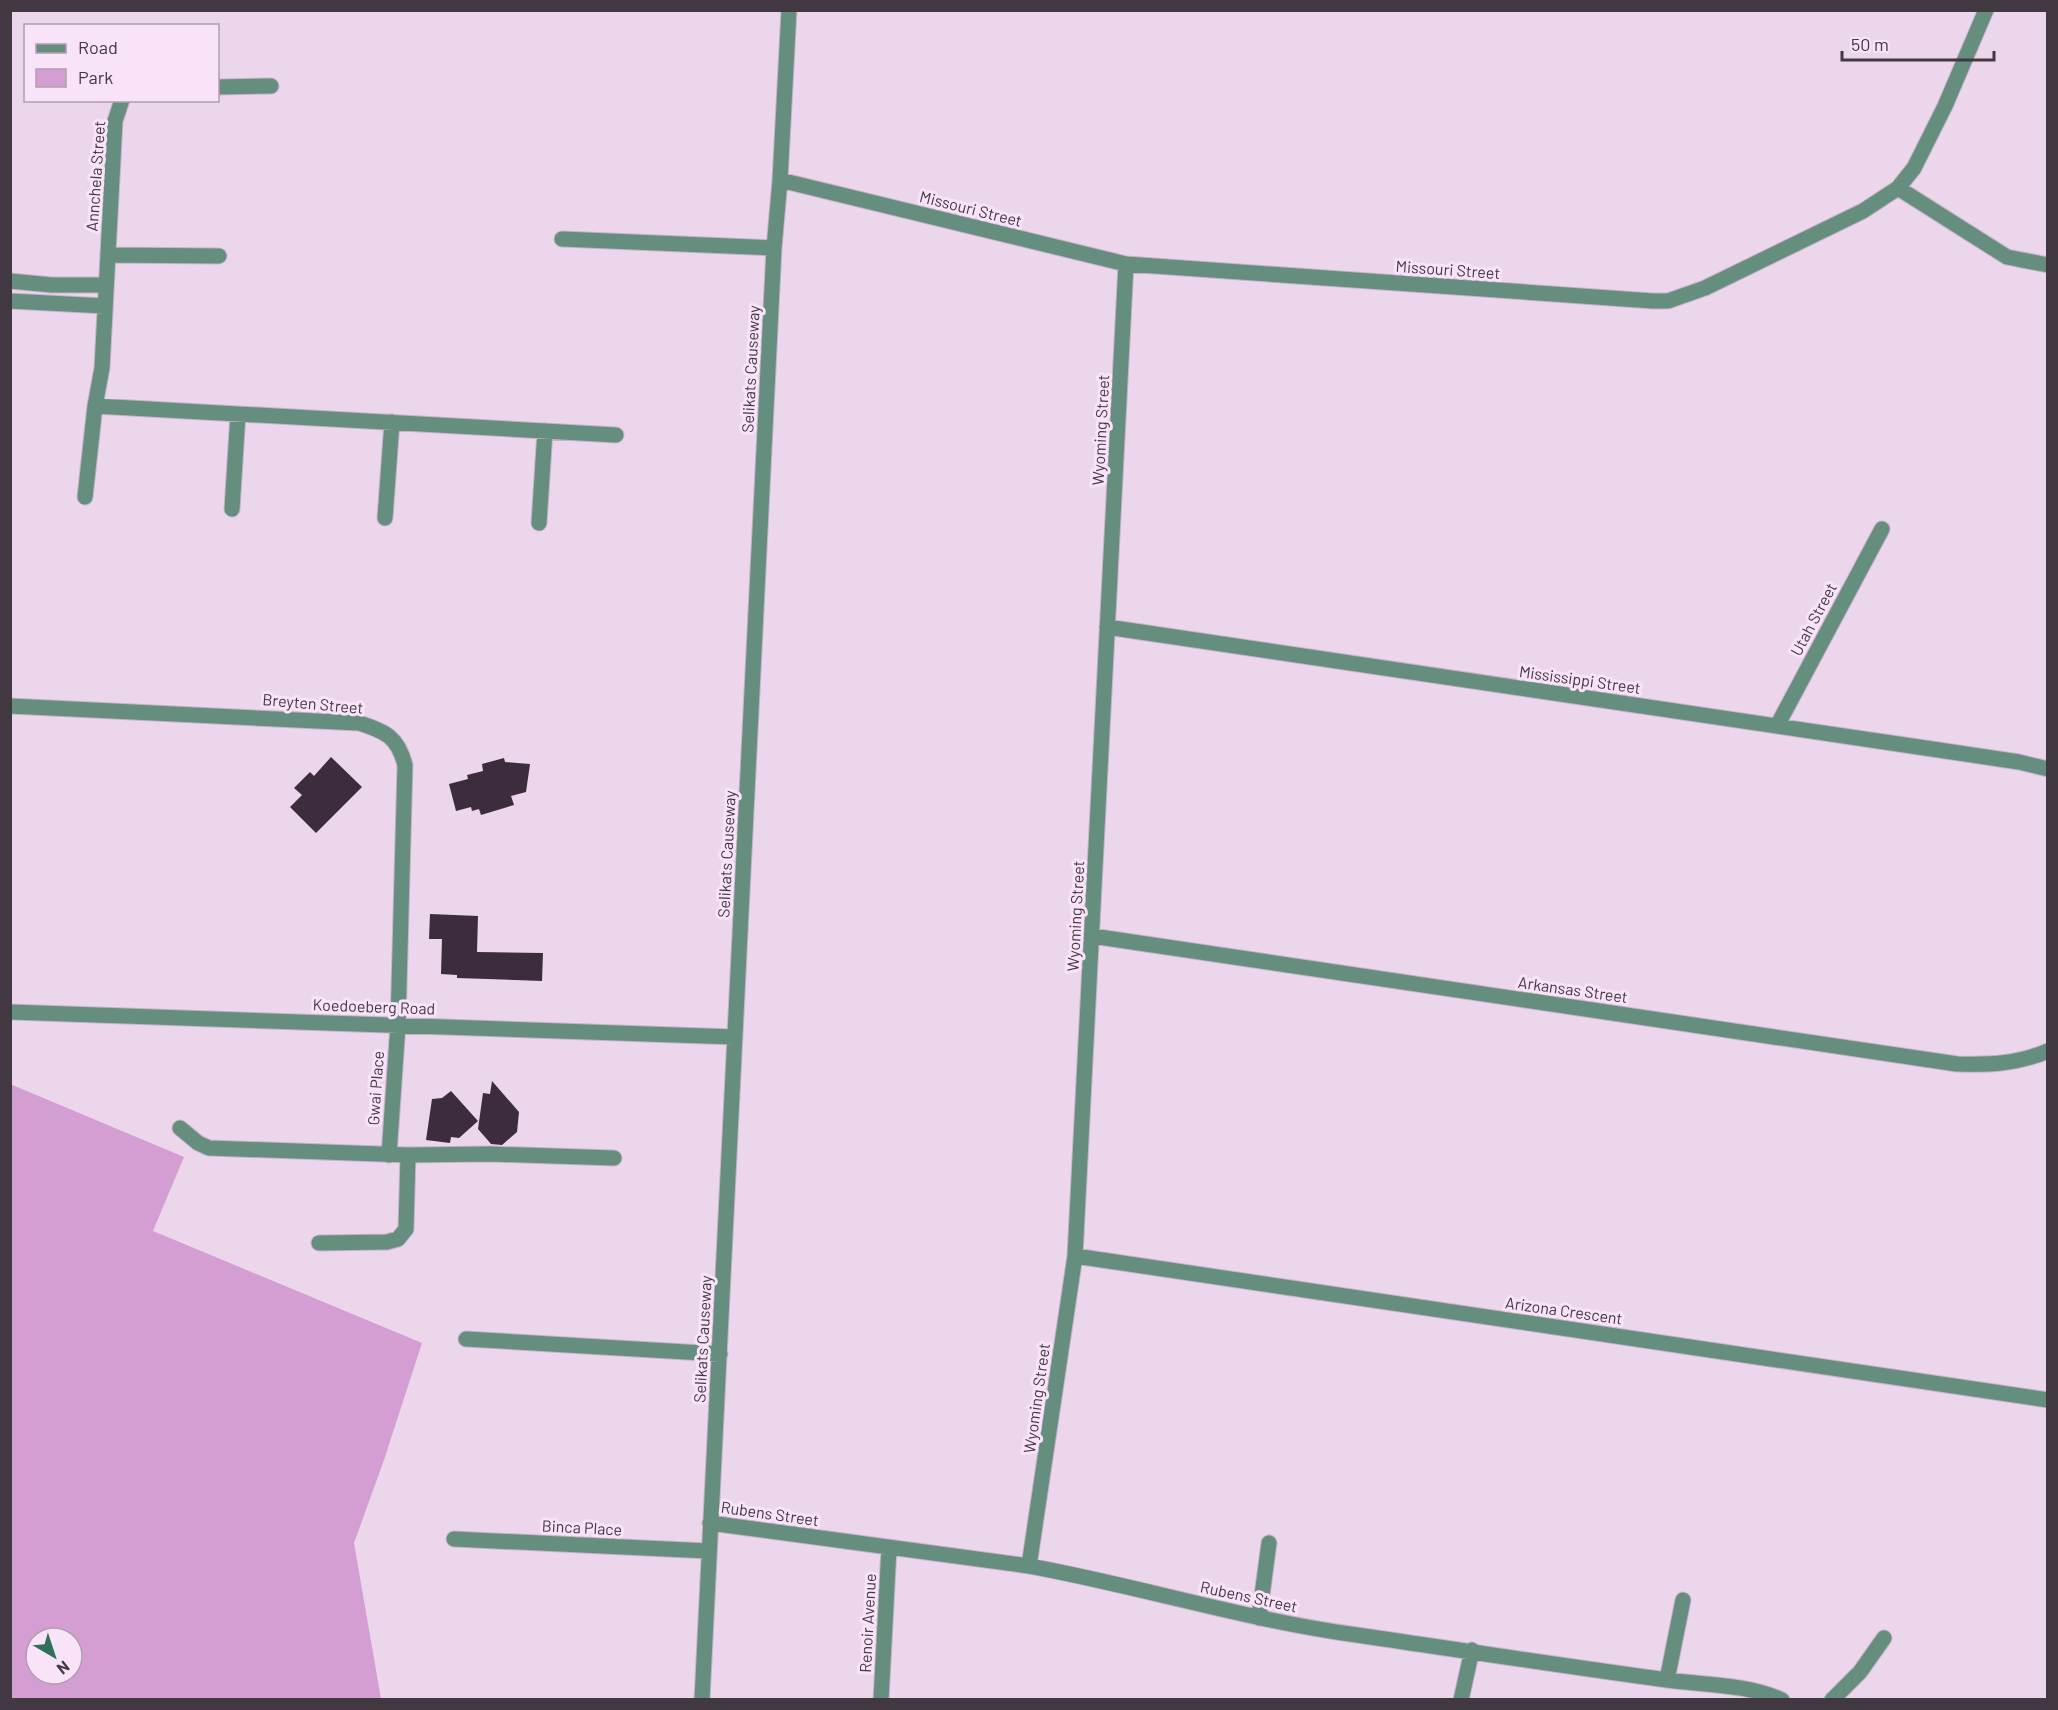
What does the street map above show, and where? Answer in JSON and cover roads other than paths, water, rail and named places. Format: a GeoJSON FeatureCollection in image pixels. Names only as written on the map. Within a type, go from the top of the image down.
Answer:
{"type":"FeatureCollection","features":[{"type":"Feature","properties":{"kind":"street","name":"Selikats Causeway"},"geometry":{"type":"LineString","coordinates":[[702,1700],[774,248],[789,10]]}},
{"type":"Feature","properties":{"kind":"street","name":"Missouri Street"},"geometry":{"type":"LineString","coordinates":[[780,180],[1126,264],[1653,302],[1668,301],[1705,288],[1836,225],[1885,198],[1898,188],[1914,168],[1945,106],[1986,10]]}},
{"type":"Feature","properties":{"kind":"street"},"geometry":{"type":"LineString","coordinates":[[219,87],[271,86]]}},
{"type":"Feature","properties":{"kind":"street","name":"Annchela Street"},"geometry":{"type":"LineString","coordinates":[[85,497],[95,406],[102,368],[115,121],[121,102]]}},
{"type":"Feature","properties":{"kind":"street"},"geometry":{"type":"LineString","coordinates":[[1898,188],[2007,256],[2048,265]]}},
{"type":"Feature","properties":{"kind":"street"},"geometry":{"type":"LineString","coordinates":[[562,239],[774,248]]}},
{"type":"Feature","properties":{"kind":"street","name":"Annchela Street"},"geometry":{"type":"LineString","coordinates":[[108,255],[219,256]]}},
{"type":"Feature","properties":{"kind":"street","name":"Wyoming Street"},"geometry":{"type":"LineString","coordinates":[[1029,1566],[1075,1256],[1126,264]]}},
{"type":"Feature","properties":{"kind":"street"},"geometry":{"type":"LineString","coordinates":[[10,281],[106,285]]}},
{"type":"Feature","properties":{"kind":"street"},"geometry":{"type":"LineString","coordinates":[[36,302],[38,283]]}},
{"type":"Feature","properties":{"kind":"street"},"geometry":{"type":"LineString","coordinates":[[10,302],[105,306]]}},
{"type":"Feature","properties":{"kind":"street"},"geometry":{"type":"LineString","coordinates":[[95,406],[616,435]]}},
{"type":"Feature","properties":{"kind":"street"},"geometry":{"type":"LineString","coordinates":[[232,509],[238,414]]}},
{"type":"Feature","properties":{"kind":"street"},"geometry":{"type":"LineString","coordinates":[[385,518],[392,422]]}},
{"type":"Feature","properties":{"kind":"street"},"geometry":{"type":"LineString","coordinates":[[539,523],[545,431]]}},
{"type":"Feature","properties":{"kind":"street","name":"Utah Street"},"geometry":{"type":"LineString","coordinates":[[1777,726],[1882,529]]}},
{"type":"Feature","properties":{"kind":"street","name":"Mississippi Street"},"geometry":{"type":"LineString","coordinates":[[1107,627],[1777,726],[2048,769]]}},
{"type":"Feature","properties":{"kind":"street","name":"Breyten Street"},"geometry":{"type":"LineString","coordinates":[[10,706],[359,723],[377,728],[387,734],[401,750],[405,765],[398,1025]]}},
{"type":"Feature","properties":{"kind":"street","name":"Arkansas Street"},"geometry":{"type":"LineString","coordinates":[[1092,936],[1956,1064],[1999,1065],[2048,1051]]}},
{"type":"Feature","properties":{"kind":"street","name":"Koedoeberg Road"},"geometry":{"type":"LineString","coordinates":[[10,1012],[735,1037]]}},
{"type":"Feature","properties":{"kind":"street","name":"Gwai Place"},"geometry":{"type":"LineString","coordinates":[[389,1155],[398,1025]]}},
{"type":"Feature","properties":{"kind":"street"},"geometry":{"type":"LineString","coordinates":[[180,1128],[198,1143],[209,1148],[389,1155],[490,1154],[614,1158]]}},
{"type":"Feature","properties":{"kind":"street"},"geometry":{"type":"LineString","coordinates":[[319,1243],[387,1242],[400,1238],[405,1229],[408,1155]]}},
{"type":"Feature","properties":{"kind":"street","name":"Arizona Crescent"},"geometry":{"type":"LineString","coordinates":[[1075,1256],[2048,1400]]}},
{"type":"Feature","properties":{"kind":"street"},"geometry":{"type":"LineString","coordinates":[[466,1339],[720,1354]]}},
{"type":"Feature","properties":{"kind":"street","name":"Rubens Street"},"geometry":{"type":"LineString","coordinates":[[710,1523],[1029,1566],[1259,1618],[1354,1635],[1756,1691],[1782,1700]]}},
{"type":"Feature","properties":{"kind":"street","name":"Binca Place"},"geometry":{"type":"LineString","coordinates":[[454,1539],[708,1551]]}},
{"type":"Feature","properties":{"kind":"street"},"geometry":{"type":"LineString","coordinates":[[1259,1618],[1269,1543]]}},
{"type":"Feature","properties":{"kind":"street","name":"Renoir Avenue"},"geometry":{"type":"LineString","coordinates":[[881,1700],[889,1548]]}},
{"type":"Feature","properties":{"kind":"street"},"geometry":{"type":"LineString","coordinates":[[1667,1680],[1683,1600]]}},
{"type":"Feature","properties":{"kind":"street"},"geometry":{"type":"LineString","coordinates":[[1832,1700],[1860,1672],[1884,1638]]}},
{"type":"Feature","properties":{"kind":"street"},"geometry":{"type":"LineString","coordinates":[[1461,1700],[1472,1650]]}}]}
